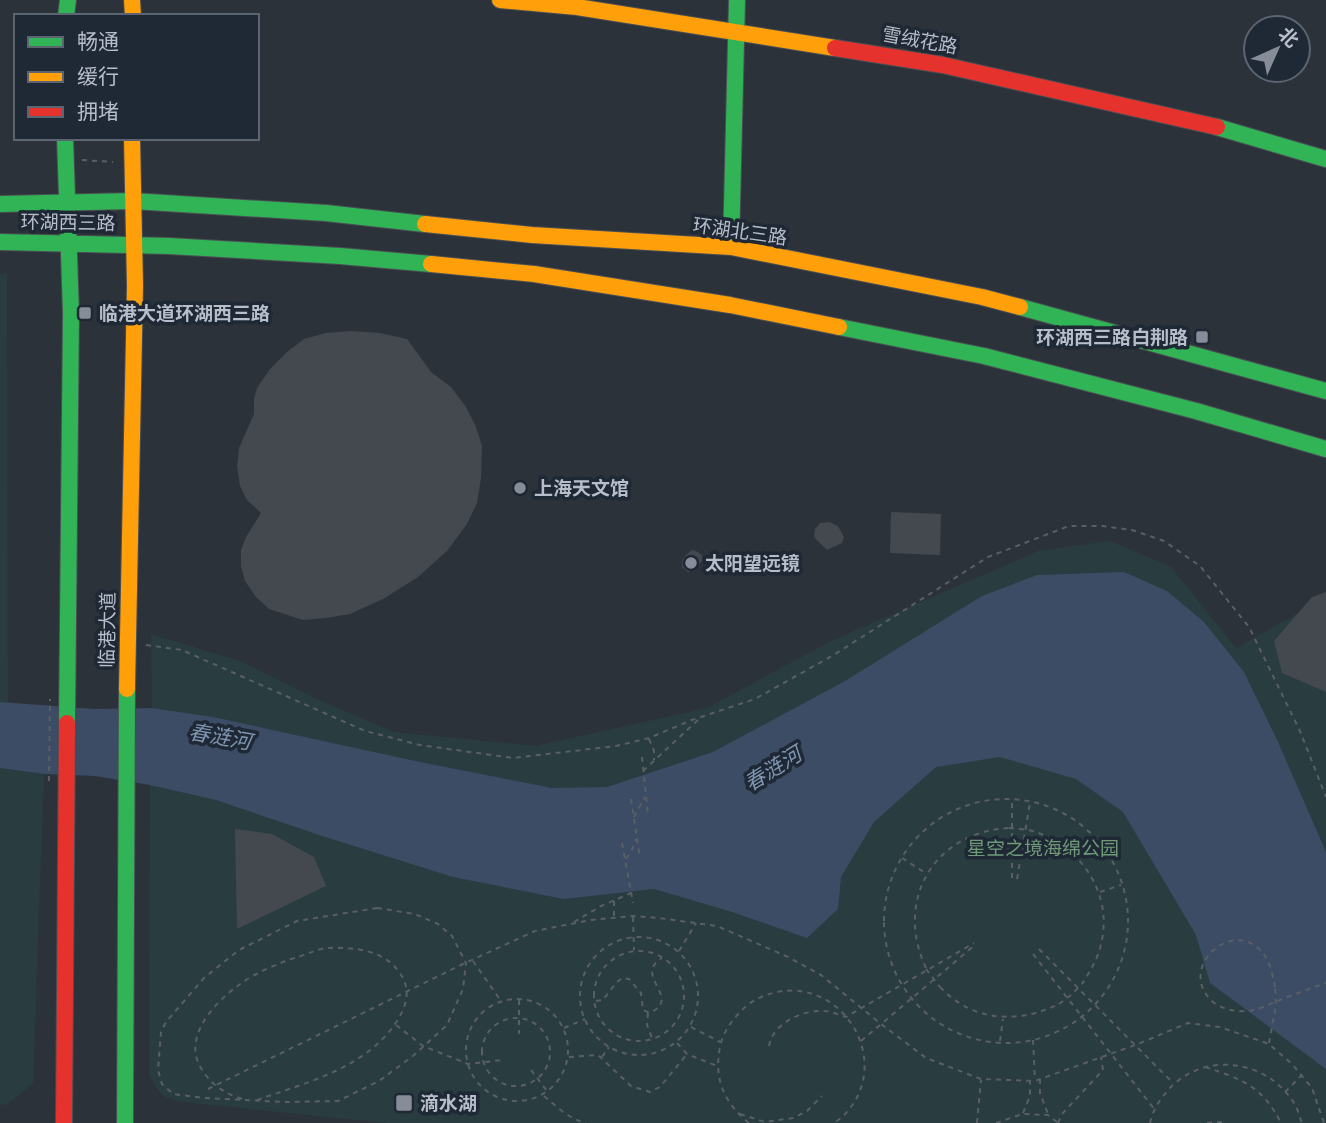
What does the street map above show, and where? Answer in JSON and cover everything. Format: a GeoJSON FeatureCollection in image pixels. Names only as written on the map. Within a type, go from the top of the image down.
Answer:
{"type":"FeatureCollection","features":[{"type":"Feature","properties":{"kind":"main road","name":"雪绒花路"},"geometry":{"type":"LineString","coordinates":[[500,0],[577,7],[943,65],[1228,129],[1326,159]]}},
{"type":"Feature","properties":{"kind":"main road"},"geometry":{"type":"LineString","coordinates":[[732,247],[737,0]]}},
{"type":"Feature","properties":{"kind":"main road","name":"临港大道"},"geometry":{"type":"LineString","coordinates":[[64,1123],[71,313],[65,140]]}},
{"type":"Feature","properties":{"kind":"main road","name":"临港大道"},"geometry":{"type":"LineString","coordinates":[[125,1123],[127,705],[135,245],[132,140]]}},
{"type":"Feature","properties":{"kind":"main road","name":"环湖北三路"},"geometry":{"type":"LineString","coordinates":[[134,201],[326,213],[532,235],[732,247],[982,297],[1326,391]]}},
{"type":"Feature","properties":{"kind":"main road","name":"环湖西三路"},"geometry":{"type":"LineString","coordinates":[[0,204],[134,201]]}},
{"type":"Feature","properties":{"kind":"main road","name":"环湖西三路"},"geometry":{"type":"LineString","coordinates":[[0,242],[135,245]]}},
{"type":"Feature","properties":{"kind":"main road"},"geometry":{"type":"LineString","coordinates":[[135,245],[340,256],[534,274],[730,305],[984,356],[1196,411],[1326,449]]}},
{"type":"Feature","properties":{"kind":"path"},"geometry":{"type":"LineString","coordinates":[[78,160],[113,162]]}},
{"type":"Feature","properties":{"kind":"path"},"geometry":{"type":"LineString","coordinates":[[146,645],[182,650],[365,731],[420,745],[513,758],[615,747],[649,738],[755,699],[821,663],[988,557],[1069,526],[1102,526],[1132,530],[1164,541],[1200,566],[1248,627],[1300,731],[1326,797]]}},
{"type":"Feature","properties":{"kind":"path"},"geometry":{"type":"LineString","coordinates":[[49,781],[50,699]]}},
{"type":"Feature","properties":{"kind":"path"},"geometry":{"type":"LineString","coordinates":[[643,771],[701,717]]}},
{"type":"Feature","properties":{"kind":"path"},"geometry":{"type":"LineString","coordinates":[[649,738],[654,751],[654,761]]}},
{"type":"Feature","properties":{"kind":"path"},"geometry":{"type":"LineString","coordinates":[[642,757],[648,815]]}},
{"type":"Feature","properties":{"kind":"path"},"geometry":{"type":"LineString","coordinates":[[634,818],[646,793]]}},
{"type":"Feature","properties":{"kind":"path"},"geometry":{"type":"LineString","coordinates":[[631,799],[640,858]]}},
{"type":"Feature","properties":{"kind":"path"},"geometry":{"type":"LineString","coordinates":[[995,799],[1030,802],[1055,810],[1073,820],[1089,833],[1109,857],[1122,885],[1126,905],[1125,946],[1110,984],[1082,1016],[1069,1025],[1033,1040],[1000,1042],[975,1039],[956,1032],[931,1017],[902,984],[891,962],[886,943],[885,904],[889,885],[901,858],[921,833],[937,820],[974,803],[995,799]]}},
{"type":"Feature","properties":{"kind":"path"},"geometry":{"type":"LineString","coordinates":[[1012,799],[1012,878]]}},
{"type":"Feature","properties":{"kind":"path"},"geometry":{"type":"LineString","coordinates":[[1017,879],[1030,802]]}},
{"type":"Feature","properties":{"kind":"path"},"geometry":{"type":"LineString","coordinates":[[1009,828],[1030,830],[1054,839],[1078,858],[1098,892],[1103,912],[1102,943],[1090,971],[1082,984],[1059,1004],[1031,1015],[1004,1017],[985,1014],[958,1002],[940,987],[926,969],[920,955],[914,925],[915,910],[918,895],[928,874],[941,856],[965,838],[979,832],[1009,828]]}},
{"type":"Feature","properties":{"kind":"path"},"geometry":{"type":"LineString","coordinates":[[625,859],[635,844],[636,836]]}},
{"type":"Feature","properties":{"kind":"path"},"geometry":{"type":"LineString","coordinates":[[622,843],[633,903]]}},
{"type":"Feature","properties":{"kind":"path"},"geometry":{"type":"LineString","coordinates":[[901,858],[928,874]]}},
{"type":"Feature","properties":{"kind":"path"},"geometry":{"type":"LineString","coordinates":[[1098,892],[1122,885]]}},
{"type":"Feature","properties":{"kind":"path"},"geometry":{"type":"LineString","coordinates":[[570,924],[631,893]]}},
{"type":"Feature","properties":{"kind":"path"},"geometry":{"type":"LineString","coordinates":[[614,901],[614,918]]}},
{"type":"Feature","properties":{"kind":"path"},"geometry":{"type":"LineString","coordinates":[[377,908],[415,914],[438,924],[452,936],[466,963],[463,989],[447,1025],[423,1046],[379,1081],[338,1101],[245,1100],[173,1094],[163,1084],[158,1070],[161,1032],[166,1022],[204,978],[239,950],[297,921],[377,908]]}},
{"type":"Feature","properties":{"kind":"path"},"geometry":{"type":"LineString","coordinates":[[633,916],[634,951]]}},
{"type":"Feature","properties":{"kind":"path"},"geometry":{"type":"LineString","coordinates":[[208,1088],[535,931],[633,916],[717,926],[788,957],[821,975],[926,1058],[981,1079],[1035,1081],[1188,1023],[1220,1027],[1269,1044],[1292,1064],[1312,1088],[1324,1123]]}},
{"type":"Feature","properties":{"kind":"path"},"geometry":{"type":"LineString","coordinates":[[679,952],[696,923]]}},
{"type":"Feature","properties":{"kind":"path"},"geometry":{"type":"LineString","coordinates":[[642,937],[661,941],[679,952],[691,968],[698,988],[697,1008],[690,1027],[676,1042],[660,1052],[642,1055],[623,1053],[609,1047],[592,1032],[585,1019],[580,998],[582,979],[590,962],[603,948],[621,939],[642,937]]}},
{"type":"Feature","properties":{"kind":"path"},"geometry":{"type":"LineString","coordinates":[[1269,1044],[1276,1004],[1275,987],[1266,958],[1258,948],[1248,942],[1236,940],[1214,948],[1202,966],[1203,987],[1208,997],[1226,1009],[1251,1011],[1326,983]]}},
{"type":"Feature","properties":{"kind":"path"},"geometry":{"type":"LineString","coordinates":[[769,1046],[778,1027],[801,1014],[825,1011],[846,1017],[974,944],[861,1042]]}},
{"type":"Feature","properties":{"kind":"path"},"geometry":{"type":"LineString","coordinates":[[245,1100],[215,1086],[197,1062],[195,1041],[201,1024],[220,1001],[240,984],[284,961],[323,948],[355,948],[394,964],[405,979],[405,1006],[395,1024],[368,1052],[333,1073],[256,1100]]}},
{"type":"Feature","properties":{"kind":"path"},"geometry":{"type":"LineString","coordinates":[[1039,949],[1174,1084]]}},
{"type":"Feature","properties":{"kind":"path"},"geometry":{"type":"LineString","coordinates":[[634,951],[649,952],[662,957],[674,967],[681,980],[684,1002],[677,1022],[666,1033],[653,1040],[638,1042],[623,1039],[610,1031],[600,1020],[594,1001],[598,976],[607,964],[634,951]]}},
{"type":"Feature","properties":{"kind":"path"},"geometry":{"type":"LineString","coordinates":[[1033,954],[1155,1110]]}},
{"type":"Feature","properties":{"kind":"path"},"geometry":{"type":"LineString","coordinates":[[594,1001],[603,1000],[622,978],[629,979],[641,993],[643,1010],[650,1013],[661,1006],[663,999],[651,975],[653,963],[662,957]]}},
{"type":"Feature","properties":{"kind":"path"},"geometry":{"type":"LineString","coordinates":[[473,960],[501,1001]]}},
{"type":"Feature","properties":{"kind":"path"},"geometry":{"type":"LineString","coordinates":[[749,1123],[736,1112],[723,1091],[717,1067],[720,1042],[732,1020],[750,1002],[771,993],[795,990],[818,995],[838,1007],[853,1025],[863,1046],[865,1070],[859,1093],[847,1112],[835,1123]]}},
{"type":"Feature","properties":{"kind":"path"},"geometry":{"type":"LineString","coordinates":[[519,999],[519,1034]]}},
{"type":"Feature","properties":{"kind":"path"},"geometry":{"type":"LineString","coordinates":[[519,999],[530,1000],[546,1007],[559,1019],[566,1035],[568,1057],[565,1069],[556,1084],[543,1095],[527,1101],[511,1101],[495,1097],[481,1087],[468,1064],[466,1041],[472,1025],[482,1012],[501,1001],[519,999]]}},
{"type":"Feature","properties":{"kind":"path"},"geometry":{"type":"LineString","coordinates":[[648,1012],[647,1024],[653,1040]]}},
{"type":"Feature","properties":{"kind":"path"},"geometry":{"type":"LineString","coordinates":[[1000,1042],[1004,1017]]}},
{"type":"Feature","properties":{"kind":"path"},"geometry":{"type":"LineString","coordinates":[[519,1018],[536,1023],[544,1031],[551,1053],[543,1074],[524,1085],[513,1086],[492,1076],[484,1063],[482,1045],[486,1034],[494,1026],[503,1020],[519,1018]]}},
{"type":"Feature","properties":{"kind":"path"},"geometry":{"type":"LineString","coordinates":[[563,1028],[585,1019]]}},
{"type":"Feature","properties":{"kind":"path"},"geometry":{"type":"LineString","coordinates":[[395,1024],[423,1046],[468,1064],[502,1060]]}},
{"type":"Feature","properties":{"kind":"path"},"geometry":{"type":"LineString","coordinates":[[690,1027],[720,1042]]}},
{"type":"Feature","properties":{"kind":"path"},"geometry":{"type":"LineString","coordinates":[[1033,1040],[1035,1081]]}},
{"type":"Feature","properties":{"kind":"path"},"geometry":{"type":"LineString","coordinates":[[676,1042],[687,1054],[717,1067]]}},
{"type":"Feature","properties":{"kind":"path"},"geometry":{"type":"LineString","coordinates":[[601,1058],[609,1047]]}},
{"type":"Feature","properties":{"kind":"path"},"geometry":{"type":"LineString","coordinates":[[568,1057],[598,1055],[631,1086],[650,1092],[660,1087],[687,1054]]}},
{"type":"Feature","properties":{"kind":"path"},"geometry":{"type":"LineString","coordinates":[[1040,1079],[1040,1093],[1048,1115],[1058,1123],[1062,1114],[1103,1070],[1101,1057]]}},
{"type":"Feature","properties":{"kind":"path"},"geometry":{"type":"LineString","coordinates":[[1150,1123],[1162,1096],[1180,1078],[1203,1067],[1230,1064],[1256,1069],[1278,1083],[1295,1104],[1302,1123]]}},
{"type":"Feature","properties":{"kind":"path"},"geometry":{"type":"LineString","coordinates":[[1203,1067],[1238,1078],[1252,1086],[1272,1105],[1281,1123]]}},
{"type":"Feature","properties":{"kind":"path"},"geometry":{"type":"LineString","coordinates":[[531,1070],[547,1091]]}},
{"type":"Feature","properties":{"kind":"path"},"geometry":{"type":"LineString","coordinates":[[1285,1092],[1302,1075]]}},
{"type":"Feature","properties":{"kind":"path"},"geometry":{"type":"LineString","coordinates":[[977,1123],[981,1079]]}},
{"type":"Feature","properties":{"kind":"path"},"geometry":{"type":"LineString","coordinates":[[1022,1114],[1030,1096],[1030,1081]]}},
{"type":"Feature","properties":{"kind":"path"},"geometry":{"type":"LineString","coordinates":[[543,1095],[558,1109],[575,1120],[586,1123]]}},
{"type":"Feature","properties":{"kind":"path"},"geometry":{"type":"LineString","coordinates":[[736,1112],[765,1122],[793,1118],[807,1111],[822,1096]]}},
{"type":"Feature","properties":{"kind":"path"},"geometry":{"type":"LineString","coordinates":[[996,1123],[1022,1114],[1048,1115]]}},
{"type":"Feature","properties":{"kind":"path"},"geometry":{"type":"LineString","coordinates":[[1207,1123],[1224,1123]]}},
{"type":"Feature","properties":{"kind":"green space"},"geometry":{"type":"Polygon","coordinates":[[[0,274],[7,274],[8,703],[0,702],[0,274]]]}},
{"type":"Feature","properties":{"kind":"green space","name":"星空之境海绵公园"},"geometry":{"type":"Polygon","coordinates":[[[1110,541],[1171,567],[1236,648],[1303,610],[1326,610],[1326,1123],[386,1123],[191,1103],[164,1096],[153,1082],[149,1074],[151,634],[240,661],[393,732],[535,746],[707,708],[831,641],[1038,551],[1110,541]]]}},
{"type":"Feature","properties":{"kind":"green space"},"geometry":{"type":"Polygon","coordinates":[[[0,768],[44,774],[33,1083],[8,1104],[0,1105],[0,768]]]}},
{"type":"Feature","properties":{"kind":"water","name":"春涟河"},"geometry":{"type":"Polygon","coordinates":[[[1124,572],[1167,591],[1204,622],[1244,672],[1326,852],[1326,1069],[1210,983],[1196,935],[1123,812],[1076,779],[1000,757],[936,767],[874,822],[841,877],[838,909],[807,938],[654,889],[564,899],[453,877],[216,800],[95,776],[44,774],[0,768],[0,702],[94,709],[152,708],[213,717],[552,788],[607,787],[713,752],[845,681],[982,596],[1037,575],[1124,572]]]}},
{"type":"Feature","properties":{"kind":"building","name":"上海天文馆"},"geometry":{"type":"Polygon","coordinates":[[[326,333],[380,333],[407,339],[431,372],[451,387],[466,407],[482,446],[477,503],[467,524],[447,551],[418,577],[383,599],[350,614],[303,620],[269,609],[245,581],[241,550],[261,513],[247,500],[240,486],[237,467],[239,448],[254,414],[257,388],[270,369],[304,339],[326,333]]]}},
{"type":"Feature","properties":{"kind":"building"},"geometry":{"type":"Polygon","coordinates":[[[891,512],[941,514],[940,555],[890,553],[891,512]]]}},
{"type":"Feature","properties":{"kind":"building"},"geometry":{"type":"Polygon","coordinates":[[[829,522],[838,526],[844,537],[842,543],[827,550],[814,537],[815,529],[820,523],[829,522]]]}},
{"type":"Feature","properties":{"kind":"building","name":"太阳望远镜"},"geometry":{"type":"Polygon","coordinates":[[[692,550],[702,555],[702,561],[694,570],[688,572],[682,567],[682,561],[692,550]]]}},
{"type":"Feature","properties":{"kind":"building"},"geometry":{"type":"Polygon","coordinates":[[[1326,592],[1326,692],[1282,673],[1274,641],[1312,597],[1326,592]]]}},
{"type":"Feature","properties":{"kind":"building"},"geometry":{"type":"Polygon","coordinates":[[[235,829],[272,834],[314,857],[326,886],[237,929],[235,829]]]}},
{"type":"Feature","properties":{"kind":"traffic: fast"},"geometry":{"type":"LineString","coordinates":[[66,14],[68,0]]}},
{"type":"Feature","properties":{"kind":"traffic: fast"},"geometry":{"type":"LineString","coordinates":[[731,247],[737,0]]}},
{"type":"Feature","properties":{"kind":"traffic: fast"},"geometry":{"type":"LineString","coordinates":[[1217,127],[1326,159]]}},
{"type":"Feature","properties":{"kind":"traffic: fast"},"geometry":{"type":"LineString","coordinates":[[65,140],[71,313],[67,723]]}},
{"type":"Feature","properties":{"kind":"traffic: fast"},"geometry":{"type":"LineString","coordinates":[[0,204],[133,201],[326,213],[425,224]]}},
{"type":"Feature","properties":{"kind":"traffic: fast"},"geometry":{"type":"LineString","coordinates":[[0,242],[169,246],[431,264]]}},
{"type":"Feature","properties":{"kind":"traffic: fast"},"geometry":{"type":"LineString","coordinates":[[1020,307],[1326,391]]}},
{"type":"Feature","properties":{"kind":"traffic: fast"},"geometry":{"type":"LineString","coordinates":[[839,327],[984,356],[1196,411],[1326,449]]}},
{"type":"Feature","properties":{"kind":"traffic: fast"},"geometry":{"type":"LineString","coordinates":[[125,1123],[127,689]]}},
{"type":"Feature","properties":{"kind":"traffic: slow"},"geometry":{"type":"LineString","coordinates":[[132,0],[133,14]]}},
{"type":"Feature","properties":{"kind":"traffic: slow"},"geometry":{"type":"LineString","coordinates":[[500,0],[577,7],[835,48]]}},
{"type":"Feature","properties":{"kind":"traffic: slow"},"geometry":{"type":"LineString","coordinates":[[127,689],[135,286],[132,140]]}},
{"type":"Feature","properties":{"kind":"traffic: slow"},"geometry":{"type":"LineString","coordinates":[[425,224],[532,235],[731,247],[1020,307]]}},
{"type":"Feature","properties":{"kind":"traffic: slow"},"geometry":{"type":"LineString","coordinates":[[431,264],[534,274],[730,305],[839,327]]}},
{"type":"Feature","properties":{"kind":"traffic: jam"},"geometry":{"type":"LineString","coordinates":[[835,48],[943,65],[1217,127]]}},
{"type":"Feature","properties":{"kind":"traffic: jam"},"geometry":{"type":"LineString","coordinates":[[64,1123],[67,723]]}},
{"type":"Feature","properties":{"kind":"place","name":"临港大道环湖西三路"},"geometry":{"type":"Point","coordinates":[85,313]}},
{"type":"Feature","properties":{"kind":"place","name":"环湖西三路白荆路"},"geometry":{"type":"Point","coordinates":[1202,337]}},
{"type":"Feature","properties":{"kind":"place","name":"上海天文馆"},"geometry":{"type":"Point","coordinates":[520,488]}},
{"type":"Feature","properties":{"kind":"place","name":"太阳望远镜"},"geometry":{"type":"Point","coordinates":[691,563]}},
{"type":"Feature","properties":{"kind":"place","name":"滴水湖"},"geometry":{"type":"Point","coordinates":[404,1103]}}]}
